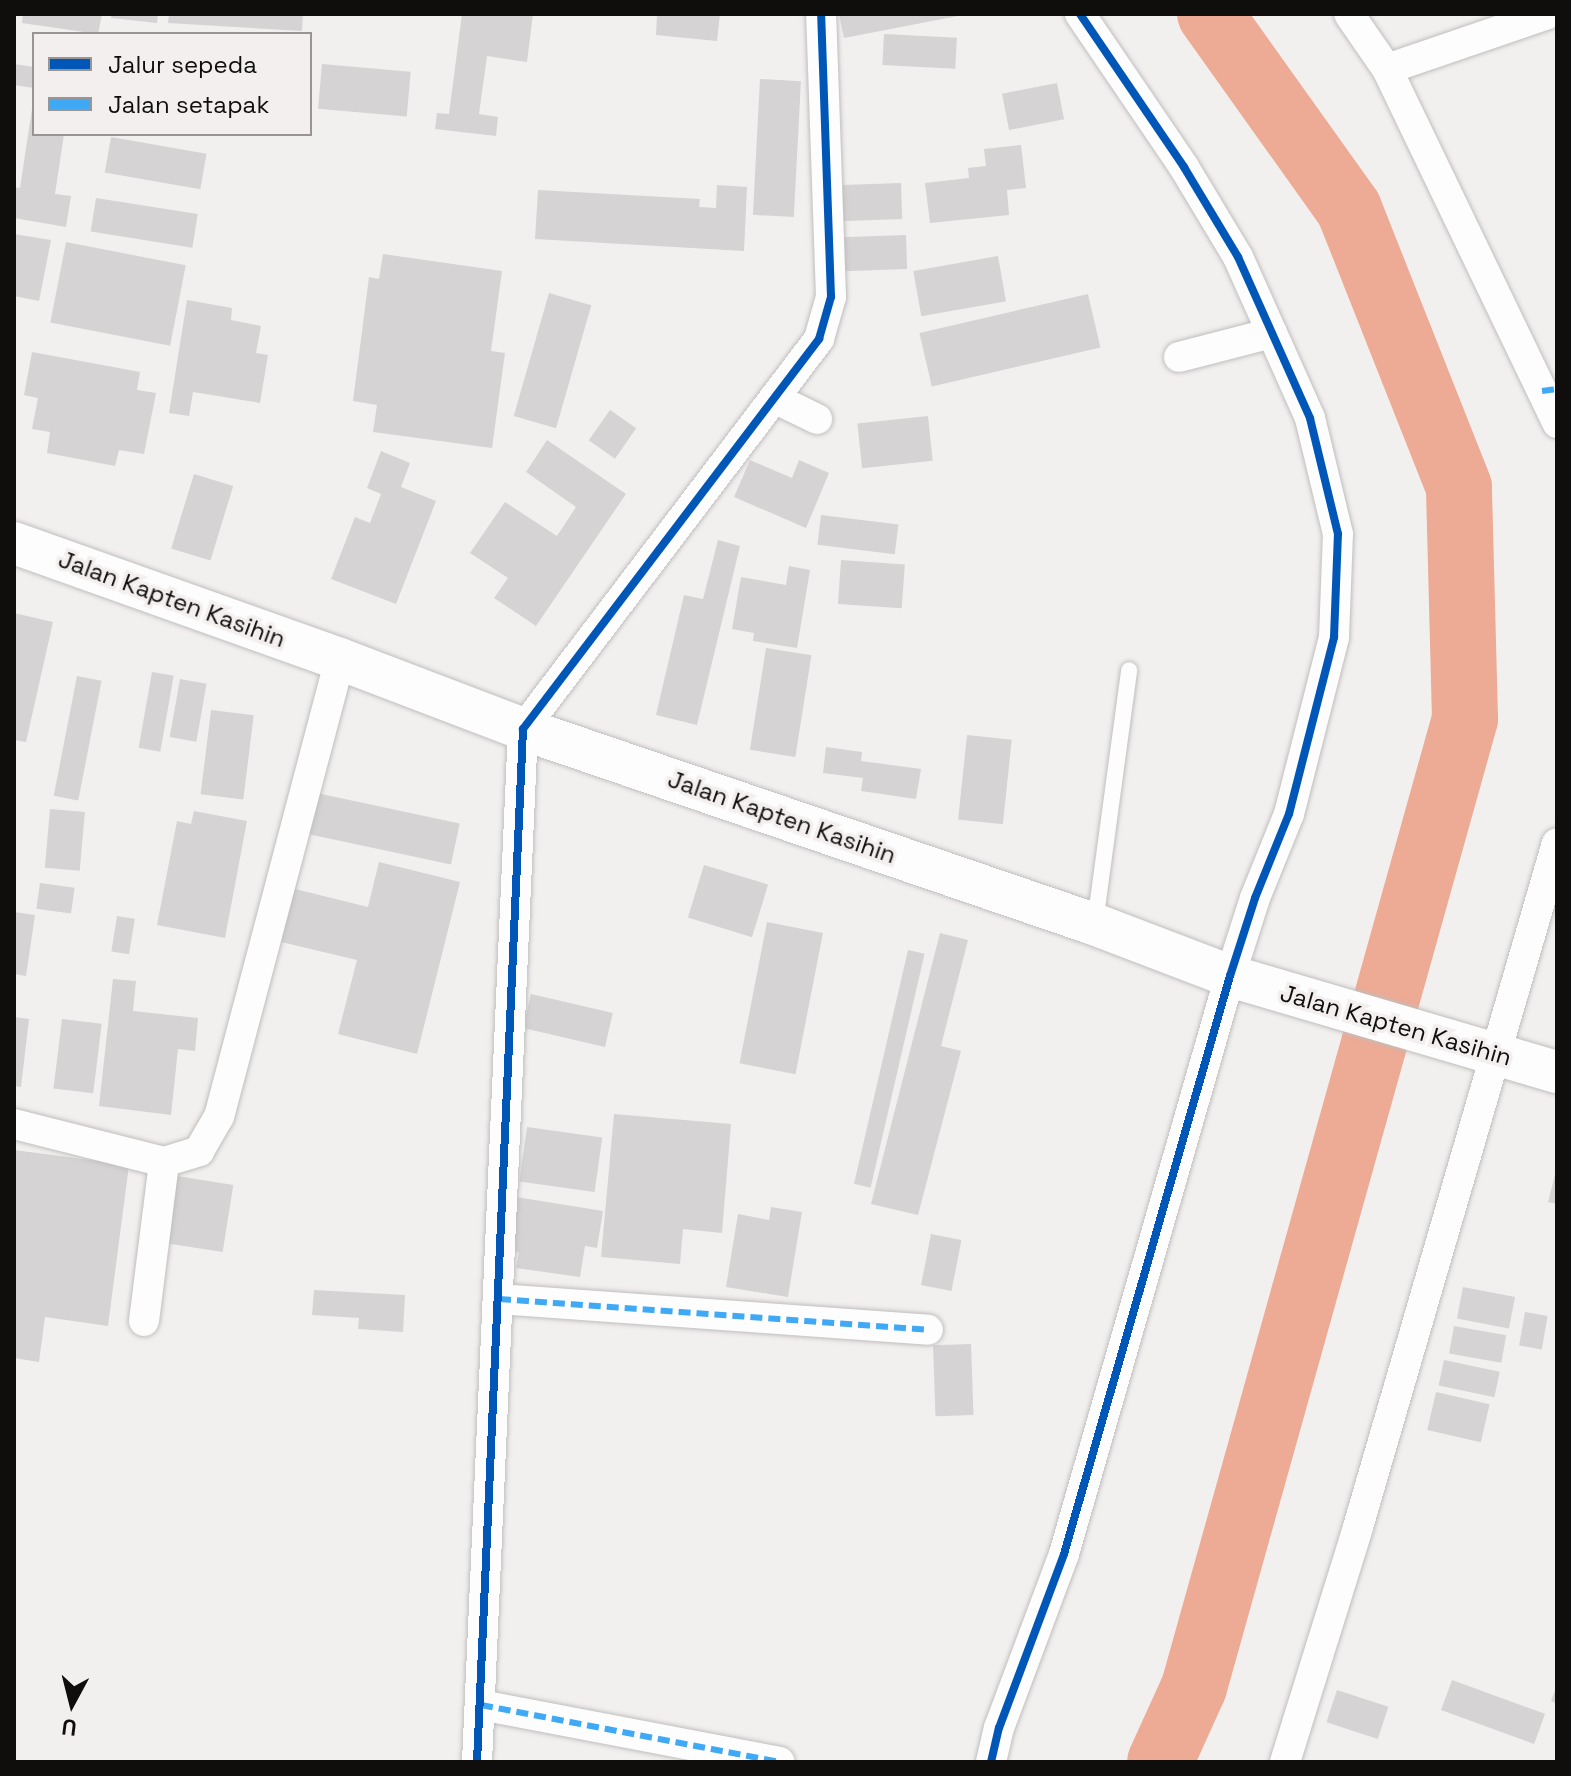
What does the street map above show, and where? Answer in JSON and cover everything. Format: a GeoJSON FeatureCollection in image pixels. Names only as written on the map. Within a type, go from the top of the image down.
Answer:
{"type":"FeatureCollection","features":[{"type":"Feature","properties":{"kind":"main road","name":"Jalan Kapten Kasihin"},"geometry":{"type":"LineString","coordinates":[[14,543],[340,659],[523,729],[1094,924],[1237,978],[1557,1072]]}},
{"type":"Feature","properties":{"kind":"street"},"geometry":{"type":"LineString","coordinates":[[477,1762],[523,729],[819,339],[831,297],[821,14]]}},
{"type":"Feature","properties":{"kind":"street"},"geometry":{"type":"LineString","coordinates":[[991,1762],[999,1728],[1064,1554],[1237,978],[1255,898],[1289,814],[1334,637],[1338,534],[1310,418],[1238,257],[1184,167],[1080,14]]}},
{"type":"Feature","properties":{"kind":"street"},"geometry":{"type":"LineString","coordinates":[[1349,14],[1387,69],[1549,390],[1557,423]]}},
{"type":"Feature","properties":{"kind":"street"},"geometry":{"type":"LineString","coordinates":[[1387,69],[1548,14]]}},
{"type":"Feature","properties":{"kind":"street"},"geometry":{"type":"LineString","coordinates":[[1179,357],[1272,333]]}},
{"type":"Feature","properties":{"kind":"street"},"geometry":{"type":"LineString","coordinates":[[774,398],[817,419]]}},
{"type":"Feature","properties":{"kind":"street"},"geometry":{"type":"LineString","coordinates":[[14,1124],[164,1162],[199,1151],[219,1117],[340,659]]}},
{"type":"Feature","properties":{"kind":"street"},"geometry":{"type":"LineString","coordinates":[[1285,1762],[1358,1527],[1479,1050],[1557,843]]}},
{"type":"Feature","properties":{"kind":"street"},"geometry":{"type":"LineString","coordinates":[[144,1321],[164,1162]]}},
{"type":"Feature","properties":{"kind":"street"},"geometry":{"type":"LineString","coordinates":[[499,1299],[928,1330]]}},
{"type":"Feature","properties":{"kind":"street"},"geometry":{"type":"LineString","coordinates":[[481,1705],[780,1762]]}},
{"type":"Feature","properties":{"kind":"lane"},"geometry":{"type":"LineString","coordinates":[[1094,924],[1129,670]]}},
{"type":"Feature","properties":{"kind":"building"},"geometry":{"type":"Polygon","coordinates":[[[23,14],[102,14],[98,32],[22,23],[23,14]]]}},
{"type":"Feature","properties":{"kind":"building"},"geometry":{"type":"Polygon","coordinates":[[[112,14],[158,14],[157,23],[111,18],[112,14]]]}},
{"type":"Feature","properties":{"kind":"building"},"geometry":{"type":"Polygon","coordinates":[[[169,14],[303,14],[302,31],[168,23],[169,14]]]}},
{"type":"Feature","properties":{"kind":"building"},"geometry":{"type":"Polygon","coordinates":[[[462,14],[533,14],[527,62],[487,56],[479,114],[498,117],[496,136],[435,129],[437,113],[449,114],[462,14]]]}},
{"type":"Feature","properties":{"kind":"building"},"geometry":{"type":"Polygon","coordinates":[[[657,14],[720,14],[717,41],[656,35],[657,14]]]}},
{"type":"Feature","properties":{"kind":"building"},"geometry":{"type":"Polygon","coordinates":[[[839,14],[963,14],[963,15],[844,38],[839,14]]]}},
{"type":"Feature","properties":{"kind":"building"},"geometry":{"type":"Polygon","coordinates":[[[884,34],[957,38],[955,69],[882,65],[884,34]]]}},
{"type":"Feature","properties":{"kind":"building"},"geometry":{"type":"Polygon","coordinates":[[[14,64],[32,67],[32,88],[14,85],[14,64]]]}},
{"type":"Feature","properties":{"kind":"building"},"geometry":{"type":"Polygon","coordinates":[[[322,64],[411,72],[407,117],[318,109],[322,64]]]}},
{"type":"Feature","properties":{"kind":"building"},"geometry":{"type":"Polygon","coordinates":[[[760,79],[801,81],[794,217],[753,215],[760,79]]]}},
{"type":"Feature","properties":{"kind":"building"},"geometry":{"type":"Polygon","coordinates":[[[1057,83],[1064,119],[1009,130],[1002,94],[1057,83]]]}},
{"type":"Feature","properties":{"kind":"building"},"geometry":{"type":"Polygon","coordinates":[[[32,109],[32,136],[64,136],[55,194],[71,196],[66,227],[14,218],[14,187],[20,188],[32,109]]]}},
{"type":"Feature","properties":{"kind":"building"},"geometry":{"type":"Polygon","coordinates":[[[111,137],[207,154],[200,189],[105,172],[111,137]]]}},
{"type":"Feature","properties":{"kind":"building"},"geometry":{"type":"Polygon","coordinates":[[[1021,145],[1026,188],[1007,190],[1009,215],[930,223],[925,183],[969,178],[968,168],[986,166],[984,149],[1021,145]]]}},
{"type":"Feature","properties":{"kind":"building"},"geometry":{"type":"Polygon","coordinates":[[[901,183],[902,219],[837,221],[836,185],[901,183]]]}},
{"type":"Feature","properties":{"kind":"building"},"geometry":{"type":"Polygon","coordinates":[[[717,185],[747,187],[744,251],[535,239],[538,190],[700,199],[699,207],[716,208],[717,185]]]}},
{"type":"Feature","properties":{"kind":"building"},"geometry":{"type":"Polygon","coordinates":[[[96,198],[198,214],[192,248],[91,232],[96,198]]]}},
{"type":"Feature","properties":{"kind":"building"},"geometry":{"type":"Polygon","coordinates":[[[14,234],[51,240],[39,301],[14,296],[14,234]]]}},
{"type":"Feature","properties":{"kind":"building"},"geometry":{"type":"Polygon","coordinates":[[[906,235],[907,269],[836,271],[835,237],[906,235]]]}},
{"type":"Feature","properties":{"kind":"building"},"geometry":{"type":"Polygon","coordinates":[[[66,242],[186,265],[170,346],[50,322],[66,242]]]}},
{"type":"Feature","properties":{"kind":"building"},"geometry":{"type":"Polygon","coordinates":[[[383,254],[502,271],[491,351],[505,353],[492,448],[373,432],[377,405],[353,401],[369,277],[379,279],[383,254]]]}},
{"type":"Feature","properties":{"kind":"building"},"geometry":{"type":"Polygon","coordinates":[[[998,256],[1006,301],[921,316],[913,271],[998,256]]]}},
{"type":"Feature","properties":{"kind":"building"},"geometry":{"type":"Polygon","coordinates":[[[549,293],[591,305],[556,428],[514,416],[549,293]]]}},
{"type":"Feature","properties":{"kind":"building"},"geometry":{"type":"Polygon","coordinates":[[[1088,294],[1100,348],[932,387],[919,333],[1088,294]]]}},
{"type":"Feature","properties":{"kind":"building"},"geometry":{"type":"Polygon","coordinates":[[[187,300],[232,308],[231,320],[261,326],[256,353],[268,355],[260,403],[193,392],[189,416],[169,413],[187,300]]]}},
{"type":"Feature","properties":{"kind":"building"},"geometry":{"type":"Polygon","coordinates":[[[32,352],[140,372],[137,390],[156,393],[144,454],[119,450],[115,466],[47,453],[50,432],[32,429],[38,398],[24,395],[32,352]]]}},
{"type":"Feature","properties":{"kind":"building"},"geometry":{"type":"Polygon","coordinates":[[[610,410],[636,428],[615,459],[589,440],[610,410]]]}},
{"type":"Feature","properties":{"kind":"building"},"geometry":{"type":"Polygon","coordinates":[[[928,416],[933,461],[862,468],[857,423],[928,416]]]}},
{"type":"Feature","properties":{"kind":"building"},"geometry":{"type":"Polygon","coordinates":[[[547,440],[626,494],[536,626],[494,598],[508,578],[470,553],[505,502],[557,536],[576,507],[526,472],[547,440]]]}},
{"type":"Feature","properties":{"kind":"building"},"geometry":{"type":"Polygon","coordinates":[[[381,451],[410,463],[401,487],[436,501],[396,604],[331,579],[355,517],[370,523],[381,494],[367,488],[381,451]]]}},
{"type":"Feature","properties":{"kind":"building"},"geometry":{"type":"Polygon","coordinates":[[[750,460],[792,478],[799,460],[829,473],[806,528],[734,497],[750,460]]]}},
{"type":"Feature","properties":{"kind":"building"},"geometry":{"type":"Polygon","coordinates":[[[194,474],[233,486],[210,561],[171,549],[194,474]]]}},
{"type":"Feature","properties":{"kind":"building"},"geometry":{"type":"Polygon","coordinates":[[[821,515],[898,525],[895,554],[817,545],[821,515]]]}},
{"type":"Feature","properties":{"kind":"building"},"geometry":{"type":"Polygon","coordinates":[[[718,540],[740,546],[697,725],[656,715],[684,595],[703,599],[718,540]]]}},
{"type":"Feature","properties":{"kind":"building"},"geometry":{"type":"Polygon","coordinates":[[[841,560],[905,564],[902,608],[838,604],[841,560]]]}},
{"type":"Feature","properties":{"kind":"building"},"geometry":{"type":"Polygon","coordinates":[[[789,566],[810,570],[797,648],[753,641],[754,633],[732,629],[741,577],[786,585],[789,566]]]}},
{"type":"Feature","properties":{"kind":"building"},"geometry":{"type":"Polygon","coordinates":[[[14,613],[53,622],[26,742],[14,740],[14,613]]]}},
{"type":"Feature","properties":{"kind":"building"},"geometry":{"type":"Polygon","coordinates":[[[766,648],[811,655],[795,757],[750,750],[766,648]]]}},
{"type":"Feature","properties":{"kind":"building"},"geometry":{"type":"Polygon","coordinates":[[[152,672],[174,676],[160,752],[139,748],[152,672]]]}},
{"type":"Feature","properties":{"kind":"building"},"geometry":{"type":"Polygon","coordinates":[[[77,676],[102,681],[78,801],[54,796],[77,676]]]}},
{"type":"Feature","properties":{"kind":"building"},"geometry":{"type":"Polygon","coordinates":[[[180,679],[207,684],[196,742],[170,737],[180,679]]]}},
{"type":"Feature","properties":{"kind":"building"},"geometry":{"type":"Polygon","coordinates":[[[211,710],[254,715],[243,800],[201,794],[211,710]]]}},
{"type":"Feature","properties":{"kind":"building"},"geometry":{"type":"Polygon","coordinates":[[[967,735],[1012,740],[1003,824],[958,820],[967,735]]]}},
{"type":"Feature","properties":{"kind":"building"},"geometry":{"type":"Polygon","coordinates":[[[826,747],[862,752],[861,761],[921,769],[916,799],[861,791],[863,778],[823,773],[826,747]]]}},
{"type":"Feature","properties":{"kind":"building"},"geometry":{"type":"Polygon","coordinates":[[[312,792],[460,823],[451,864],[303,833],[312,792]]]}},
{"type":"Feature","properties":{"kind":"building"},"geometry":{"type":"Polygon","coordinates":[[[50,809],[85,812],[80,871],[45,868],[50,809]]]}},
{"type":"Feature","properties":{"kind":"building"},"geometry":{"type":"Polygon","coordinates":[[[194,811],[247,821],[225,938],[157,925],[177,821],[191,824],[194,811]]]}},
{"type":"Feature","properties":{"kind":"building"},"geometry":{"type":"Polygon","coordinates":[[[379,862],[460,882],[417,1054],[338,1034],[357,960],[277,941],[291,888],[368,907],[379,862]]]}},
{"type":"Feature","properties":{"kind":"building"},"geometry":{"type":"Polygon","coordinates":[[[704,865],[768,885],[752,937],[688,918],[704,865]]]}},
{"type":"Feature","properties":{"kind":"building"},"geometry":{"type":"Polygon","coordinates":[[[40,883],[75,888],[71,914],[36,909],[40,883]]]}},
{"type":"Feature","properties":{"kind":"building"},"geometry":{"type":"Polygon","coordinates":[[[14,912],[35,915],[26,976],[14,974],[14,912]]]}},
{"type":"Feature","properties":{"kind":"building"},"geometry":{"type":"Polygon","coordinates":[[[117,916],[135,919],[129,954],[111,952],[117,916]]]}},
{"type":"Feature","properties":{"kind":"building"},"geometry":{"type":"Polygon","coordinates":[[[767,922],[823,933],[795,1074],[740,1063],[767,922]]]}},
{"type":"Feature","properties":{"kind":"building"},"geometry":{"type":"Polygon","coordinates":[[[940,933],[968,940],[941,1046],[961,1051],[918,1215],[871,1204],[940,933]]]}},
{"type":"Feature","properties":{"kind":"building"},"geometry":{"type":"Polygon","coordinates":[[[908,950],[925,954],[871,1188],[854,1184],[908,950]]]}},
{"type":"Feature","properties":{"kind":"building"},"geometry":{"type":"Polygon","coordinates":[[[113,979],[136,981],[133,1011],[198,1018],[195,1051],[178,1049],[171,1115],[99,1106],[113,979]]]}},
{"type":"Feature","properties":{"kind":"building"},"geometry":{"type":"Polygon","coordinates":[[[531,994],[613,1013],[605,1047],[523,1028],[531,994]]]}},
{"type":"Feature","properties":{"kind":"building"},"geometry":{"type":"Polygon","coordinates":[[[14,1017],[29,1019],[21,1087],[14,1086],[14,1017]]]}},
{"type":"Feature","properties":{"kind":"building"},"geometry":{"type":"Polygon","coordinates":[[[62,1019],[102,1024],[93,1093],[53,1088],[62,1019]]]}},
{"type":"Feature","properties":{"kind":"building"},"geometry":{"type":"Polygon","coordinates":[[[614,1114],[731,1124],[722,1233],[683,1229],[680,1264],[601,1257],[614,1114]]]}},
{"type":"Feature","properties":{"kind":"building"},"geometry":{"type":"Polygon","coordinates":[[[527,1127],[602,1138],[595,1192],[519,1181],[527,1127]]]}},
{"type":"Feature","properties":{"kind":"building"},"geometry":{"type":"Polygon","coordinates":[[[14,1150],[129,1165],[108,1326],[45,1317],[39,1362],[14,1358],[14,1150]]]}},
{"type":"Feature","properties":{"kind":"building"},"geometry":{"type":"Polygon","coordinates":[[[1557,1167],[1557,1204],[1548,1202],[1557,1167]]]}},
{"type":"Feature","properties":{"kind":"building"},"geometry":{"type":"Polygon","coordinates":[[[177,1176],[233,1185],[223,1252],[166,1243],[177,1176]]]}},
{"type":"Feature","properties":{"kind":"building"},"geometry":{"type":"Polygon","coordinates":[[[516,1197],[603,1211],[597,1248],[585,1246],[580,1277],[516,1268],[519,1252],[508,1251],[516,1197]]]}},
{"type":"Feature","properties":{"kind":"building"},"geometry":{"type":"Polygon","coordinates":[[[771,1207],[802,1212],[788,1297],[726,1287],[738,1214],[769,1220],[771,1207]]]}},
{"type":"Feature","properties":{"kind":"building"},"geometry":{"type":"Polygon","coordinates":[[[931,1234],[961,1240],[952,1291],[921,1285],[931,1234]]]}},
{"type":"Feature","properties":{"kind":"building"},"geometry":{"type":"Polygon","coordinates":[[[1463,1287],[1515,1297],[1509,1329],[1457,1318],[1463,1287]]]}},
{"type":"Feature","properties":{"kind":"building"},"geometry":{"type":"Polygon","coordinates":[[[314,1290],[405,1295],[403,1332],[358,1329],[359,1318],[312,1315],[314,1290]]]}},
{"type":"Feature","properties":{"kind":"building"},"geometry":{"type":"Polygon","coordinates":[[[1525,1312],[1548,1316],[1542,1349],[1519,1345],[1525,1312]]]}},
{"type":"Feature","properties":{"kind":"building"},"geometry":{"type":"Polygon","coordinates":[[[1454,1326],[1506,1335],[1501,1363],[1449,1354],[1454,1326]]]}},
{"type":"Feature","properties":{"kind":"building"},"geometry":{"type":"Polygon","coordinates":[[[971,1344],[973,1415],[936,1416],[933,1345],[971,1344]]]}},
{"type":"Feature","properties":{"kind":"building"},"geometry":{"type":"Polygon","coordinates":[[[1444,1360],[1500,1372],[1494,1397],[1439,1385],[1444,1360]]]}},
{"type":"Feature","properties":{"kind":"building"},"geometry":{"type":"Polygon","coordinates":[[[1436,1392],[1490,1404],[1481,1442],[1427,1430],[1436,1392]]]}},
{"type":"Feature","properties":{"kind":"building"},"geometry":{"type":"Polygon","coordinates":[[[1452,1680],[1545,1714],[1534,1744],[1441,1710],[1452,1680]]]}},
{"type":"Feature","properties":{"kind":"building"},"geometry":{"type":"Polygon","coordinates":[[[1557,1685],[1557,1704],[1551,1701],[1557,1685]]]}},
{"type":"Feature","properties":{"kind":"building"},"geometry":{"type":"Polygon","coordinates":[[[1337,1690],[1388,1707],[1378,1739],[1326,1722],[1337,1690]]]}},
{"type":"Feature","properties":{"kind":"waterway"},"geometry":{"type":"LineString","coordinates":[[1160,1762],[1194,1687],[1465,719],[1459,487],[1349,209],[1210,14]]}},
{"type":"Feature","properties":{"kind":"marked path"},"geometry":{"type":"LineString","coordinates":[[1542,391],[1557,389]]}},
{"type":"Feature","properties":{"kind":"marked path"},"geometry":{"type":"LineString","coordinates":[[499,1299],[928,1330]]}},
{"type":"Feature","properties":{"kind":"marked path"},"geometry":{"type":"LineString","coordinates":[[481,1705],[780,1762]]}},
{"type":"Feature","properties":{"kind":"cycle path"},"geometry":{"type":"LineString","coordinates":[[477,1762],[523,729],[819,339],[831,297],[821,14]]}},
{"type":"Feature","properties":{"kind":"cycle path"},"geometry":{"type":"LineString","coordinates":[[991,1762],[999,1728],[1064,1554],[1230,976],[1255,898],[1289,814],[1334,637],[1338,534],[1310,418],[1238,257],[1184,167],[1080,14]]}}]}
